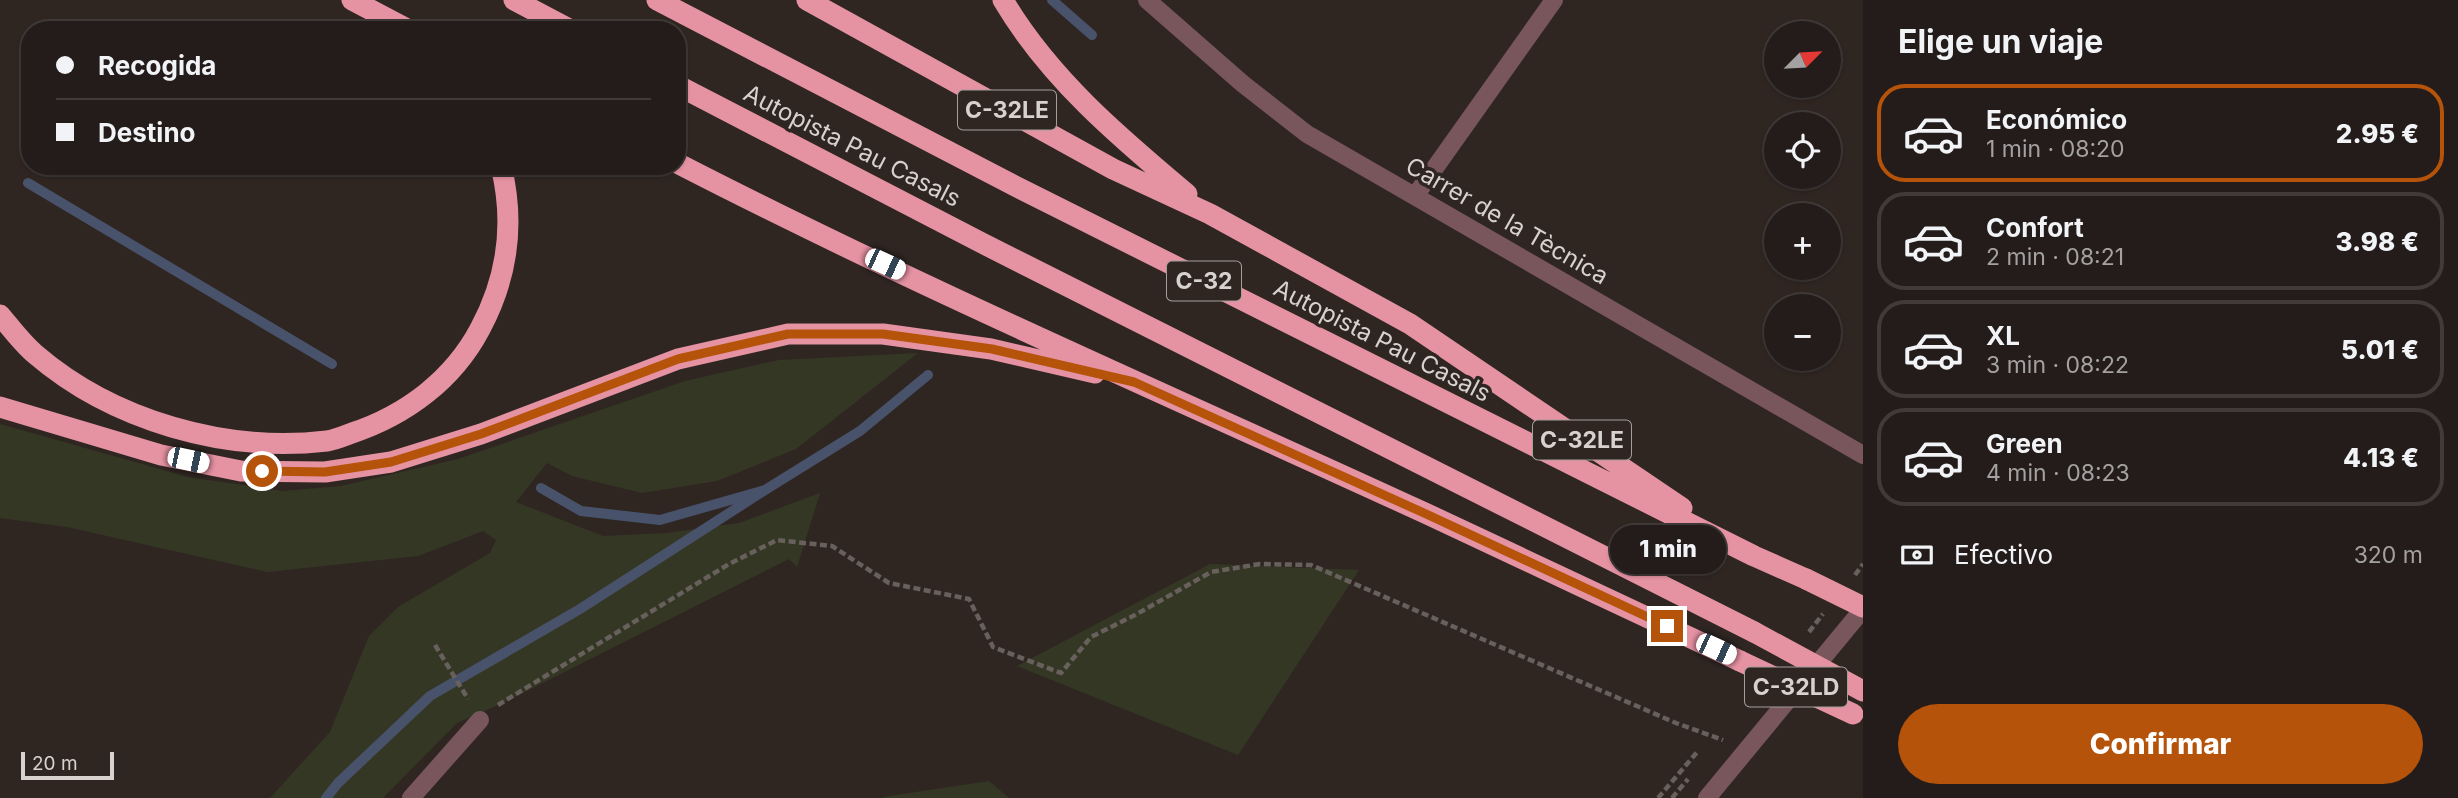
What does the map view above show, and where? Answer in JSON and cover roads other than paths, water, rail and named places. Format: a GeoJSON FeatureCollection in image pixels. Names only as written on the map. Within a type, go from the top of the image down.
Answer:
{"type":"FeatureCollection","features":[{"type":"Feature","properties":{"kind":"highway"},"geometry":{"type":"LineString","coordinates":[[352,0],[390,21]]}},
{"type":"Feature","properties":{"kind":"highway"},"geometry":{"type":"LineString","coordinates":[[514,0],[554,21]]}},
{"type":"Feature","properties":{"kind":"highway","name":"Autopista Pau Casals"},"geometry":{"type":"LineString","coordinates":[[657,0],[1017,187],[1863,608]]}},
{"type":"Feature","properties":{"kind":"highway","name":"C-32LE"},"geometry":{"type":"LineString","coordinates":[[807,0],[1113,169],[1210,214],[1409,324],[1754,556]]}},
{"type":"Feature","properties":{"kind":"highway"},"geometry":{"type":"LineString","coordinates":[[1003,0],[1062,80],[1126,143],[1210,214]]}},
{"type":"Feature","properties":{"kind":"highway","name":"Autopista Pau Casals"},"geometry":{"type":"LineString","coordinates":[[686,90],[982,243],[1754,632],[1863,691]]}},
{"type":"Feature","properties":{"kind":"highway","name":"C-32LD"},"geometry":{"type":"LineString","coordinates":[[686,168],[1134,382],[1424,513],[1858,715]]}},
{"type":"Feature","properties":{"kind":"highway"},"geometry":{"type":"LineString","coordinates":[[0,315],[35,354],[81,387],[128,412],[213,437],[270,444],[329,440],[372,426],[412,405],[444,379],[471,348],[493,306],[506,261],[509,216],[508,193],[503,175]]}},
{"type":"Feature","properties":{"kind":"highway"},"geometry":{"type":"LineString","coordinates":[[0,407],[161,455],[240,471],[325,472],[391,462],[481,434],[678,359],[788,334],[883,334],[992,349],[1134,382]]}},
{"type":"Feature","properties":{"kind":"street","name":"Carrer de la Tècnica"},"geometry":{"type":"LineString","coordinates":[[1147,0],[1276,112],[1307,134],[1863,455]]}},
{"type":"Feature","properties":{"kind":"street"},"geometry":{"type":"LineString","coordinates":[[1415,196],[1554,0]]}},
{"type":"Feature","properties":{"kind":"street"},"geometry":{"type":"LineString","coordinates":[[1707,798],[1863,608]]}},
{"type":"Feature","properties":{"kind":"street"},"geometry":{"type":"LineString","coordinates":[[411,798],[480,720]]}},
{"type":"Feature","properties":{"kind":"waterway"},"geometry":{"type":"LineString","coordinates":[[1052,0],[1092,35]]}},
{"type":"Feature","properties":{"kind":"waterway"},"geometry":{"type":"LineString","coordinates":[[28,183],[332,364]]}},
{"type":"Feature","properties":{"kind":"waterway"},"geometry":{"type":"LineString","coordinates":[[541,488],[581,511],[660,520],[765,490],[860,431],[928,375]]}},
{"type":"Feature","properties":{"kind":"waterway"},"geometry":{"type":"LineString","coordinates":[[326,798],[338,783],[430,696],[580,609],[765,490]]}}]}
